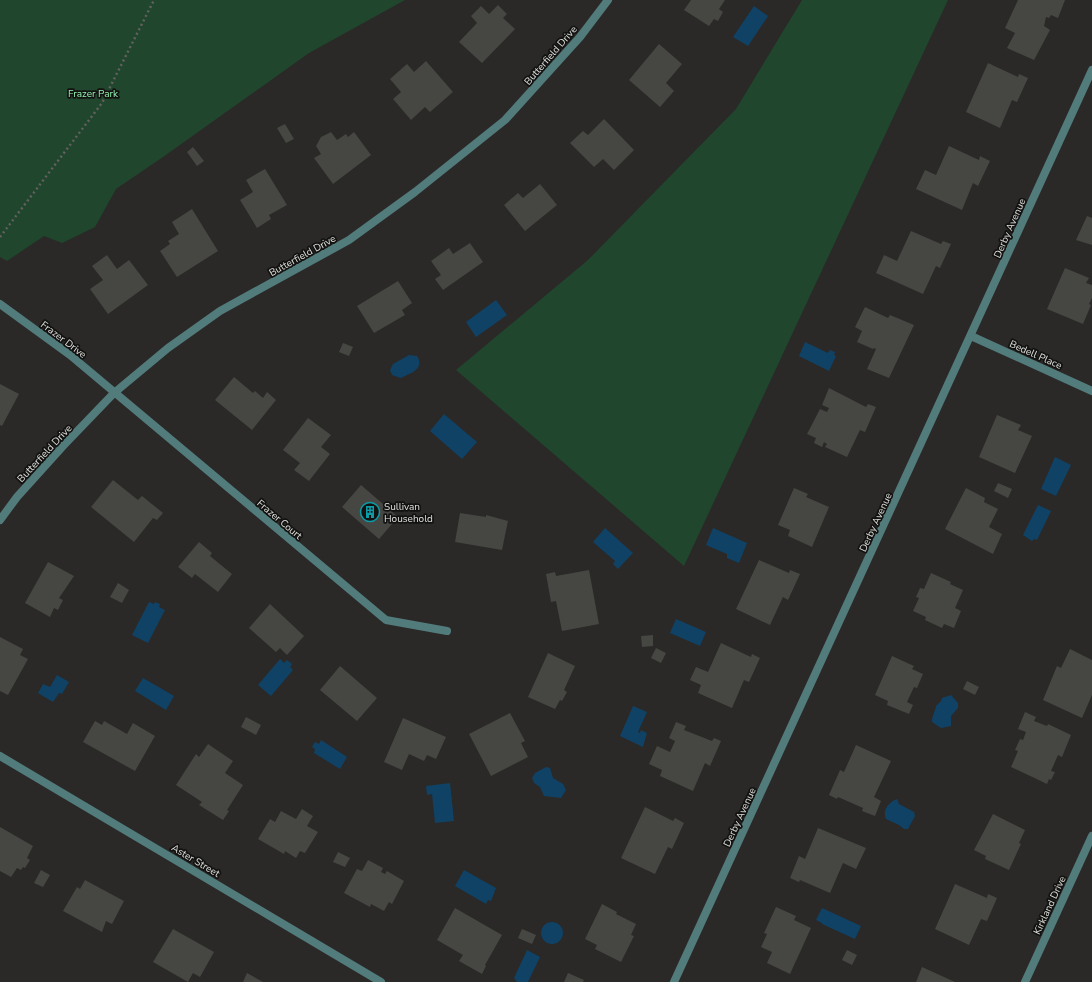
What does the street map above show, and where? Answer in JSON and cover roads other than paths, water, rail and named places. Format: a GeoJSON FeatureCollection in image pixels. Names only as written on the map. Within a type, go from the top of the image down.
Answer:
{"type":"FeatureCollection","features":[{"type":"Feature","properties":{"kind":"street","name":"Butterfield Drive"},"geometry":{"type":"LineString","coordinates":[[0,520],[17,497],[114,393],[168,348],[220,311],[349,240],[415,192],[505,120],[580,37],[608,0]]}},
{"type":"Feature","properties":{"kind":"street","name":"Derby Avenue"},"geometry":{"type":"LineString","coordinates":[[674,982],[1092,70]]}},
{"type":"Feature","properties":{"kind":"street","name":"Frazer Drive"},"geometry":{"type":"LineString","coordinates":[[0,304],[70,355],[114,393]]}},
{"type":"Feature","properties":{"kind":"street","name":"Bedell Place"},"geometry":{"type":"LineString","coordinates":[[971,336],[1092,391]]}},
{"type":"Feature","properties":{"kind":"street","name":"Frazer Court"},"geometry":{"type":"LineString","coordinates":[[114,393],[386,620],[447,631]]}},
{"type":"Feature","properties":{"kind":"street","name":"Aster Street"},"geometry":{"type":"LineString","coordinates":[[0,756],[377,981]]}},
{"type":"Feature","properties":{"kind":"street","name":"Kirkland Drive"},"geometry":{"type":"LineString","coordinates":[[1025,982],[1092,836]]}},
{"type":"Feature","properties":{"kind":"water"},"geometry":{"type":"Polygon","coordinates":[[[754,6],[768,16],[748,46],[733,37],[754,6]]]}},
{"type":"Feature","properties":{"kind":"water"},"geometry":{"type":"Polygon","coordinates":[[[496,300],[507,315],[476,337],[466,322],[496,300]]]}},
{"type":"Feature","properties":{"kind":"water"},"geometry":{"type":"Polygon","coordinates":[[[805,342],[828,353],[830,350],[835,352],[834,355],[836,356],[829,371],[799,356],[805,342]]]}},
{"type":"Feature","properties":{"kind":"water"},"geometry":{"type":"Polygon","coordinates":[[[409,355],[417,356],[419,360],[416,370],[401,378],[392,375],[390,370],[393,364],[409,355]]]}},
{"type":"Feature","properties":{"kind":"water"},"geometry":{"type":"Polygon","coordinates":[[[444,414],[477,442],[462,459],[430,431],[444,414]]]}},
{"type":"Feature","properties":{"kind":"water"},"geometry":{"type":"Polygon","coordinates":[[[1055,457],[1071,465],[1056,496],[1041,489],[1055,457]]]}},
{"type":"Feature","properties":{"kind":"water"},"geometry":{"type":"Polygon","coordinates":[[[1038,505],[1051,511],[1037,540],[1034,539],[1032,541],[1023,535],[1038,505]]]}},
{"type":"Feature","properties":{"kind":"water"},"geometry":{"type":"Polygon","coordinates":[[[605,528],[633,553],[618,569],[613,564],[615,561],[593,542],[605,528]]]}},
{"type":"Feature","properties":{"kind":"water"},"geometry":{"type":"Polygon","coordinates":[[[713,528],[747,543],[739,563],[727,558],[727,554],[706,545],[713,528]]]}},
{"type":"Feature","properties":{"kind":"water"},"geometry":{"type":"Polygon","coordinates":[[[149,602],[160,604],[159,607],[165,610],[148,643],[132,635],[149,602]]]}},
{"type":"Feature","properties":{"kind":"water"},"geometry":{"type":"Polygon","coordinates":[[[676,619],[706,632],[700,646],[670,633],[676,619]]]}},
{"type":"Feature","properties":{"kind":"water"},"geometry":{"type":"Polygon","coordinates":[[[280,659],[284,663],[287,660],[292,664],[290,667],[293,670],[271,696],[258,685],[280,659]]]}},
{"type":"Feature","properties":{"kind":"water"},"geometry":{"type":"Polygon","coordinates":[[[57,675],[69,682],[62,694],[59,693],[53,702],[38,693],[43,684],[50,687],[57,675]]]}},
{"type":"Feature","properties":{"kind":"water"},"geometry":{"type":"Polygon","coordinates":[[[143,678],[174,696],[166,710],[135,691],[143,678]]]}},
{"type":"Feature","properties":{"kind":"water"},"geometry":{"type":"Polygon","coordinates":[[[951,695],[958,703],[958,708],[951,716],[951,726],[941,728],[932,722],[936,706],[942,698],[951,695]]]}},
{"type":"Feature","properties":{"kind":"water"},"geometry":{"type":"Polygon","coordinates":[[[633,706],[647,712],[638,732],[640,733],[641,730],[647,733],[643,747],[620,736],[633,706]]]}},
{"type":"Feature","properties":{"kind":"water"},"geometry":{"type":"Polygon","coordinates":[[[321,740],[347,757],[340,769],[314,753],[315,749],[312,747],[315,742],[319,744],[321,740]]]}},
{"type":"Feature","properties":{"kind":"water"},"geometry":{"type":"Polygon","coordinates":[[[546,767],[550,768],[553,778],[563,784],[566,790],[561,798],[544,796],[540,787],[534,783],[532,778],[535,773],[546,767]]]}},
{"type":"Feature","properties":{"kind":"water"},"geometry":{"type":"Polygon","coordinates":[[[450,783],[454,821],[435,823],[432,794],[427,795],[426,786],[450,783]]]}},
{"type":"Feature","properties":{"kind":"water"},"geometry":{"type":"Polygon","coordinates":[[[897,799],[899,804],[914,812],[915,816],[908,829],[904,829],[886,819],[885,812],[887,807],[891,802],[897,799]]]}},
{"type":"Feature","properties":{"kind":"water"},"geometry":{"type":"Polygon","coordinates":[[[464,870],[496,888],[491,901],[488,900],[486,904],[455,886],[464,870]]]}},
{"type":"Feature","properties":{"kind":"water"},"geometry":{"type":"Polygon","coordinates":[[[822,908],[861,926],[855,939],[816,920],[822,908]]]}},
{"type":"Feature","properties":{"kind":"water"},"geometry":{"type":"Polygon","coordinates":[[[552,922],[560,925],[563,933],[560,941],[552,944],[544,941],[541,933],[544,925],[552,922]]]}},
{"type":"Feature","properties":{"kind":"water"},"geometry":{"type":"Polygon","coordinates":[[[527,950],[540,957],[528,982],[517,982],[514,978],[527,950]]]}},
{"type":"Feature","properties":{"kind":"place","name":"Sullivan Household"},"geometry":{"type":"Point","coordinates":[370,512]}},
{"type":"Feature","properties":{"kind":"park label","name":"Frazer Park"},"geometry":{"type":"Point","coordinates":[93,93]}}]}
